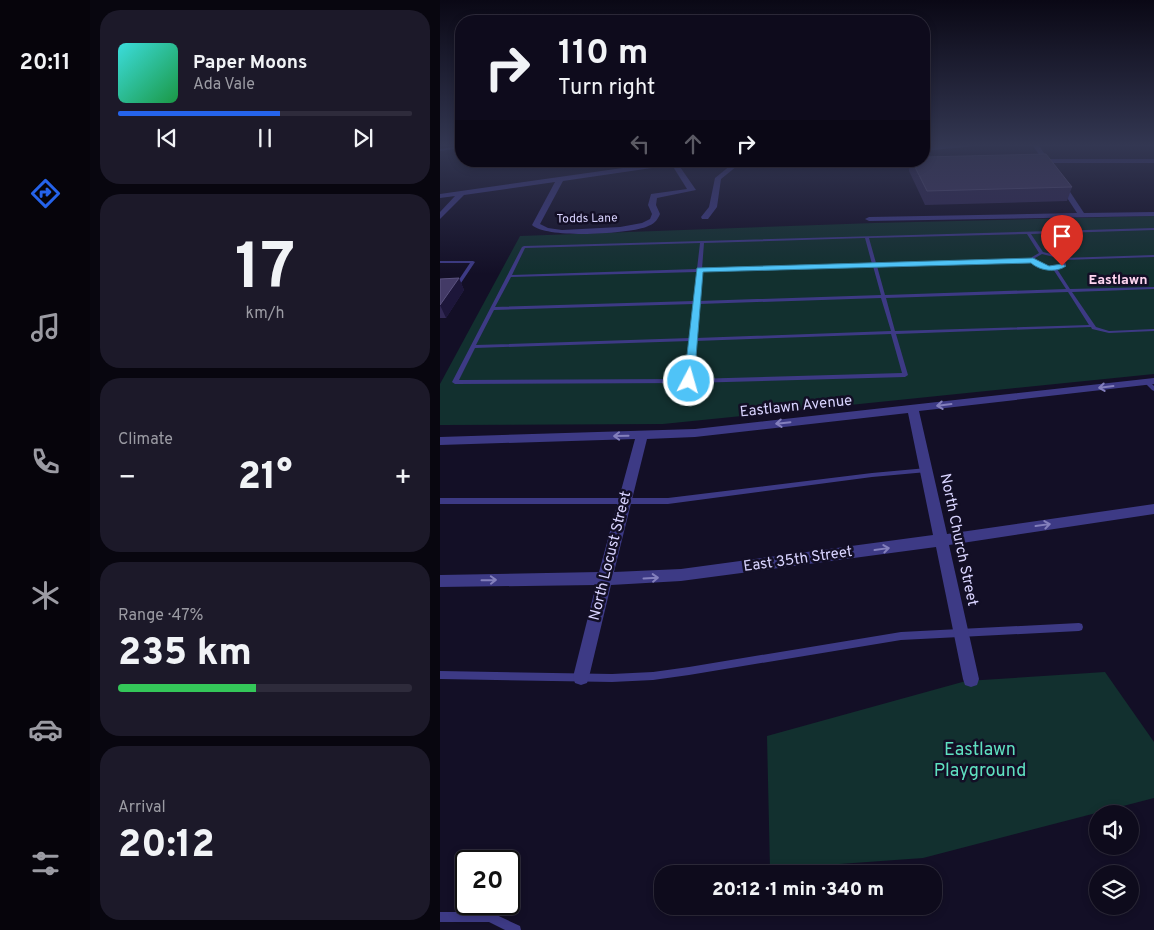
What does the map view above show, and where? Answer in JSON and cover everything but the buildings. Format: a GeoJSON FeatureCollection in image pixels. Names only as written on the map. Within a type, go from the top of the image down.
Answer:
{"type":"FeatureCollection","features":[{"type":"Feature","properties":{"kind":"street"},"geometry":{"type":"LineString","coordinates":[[440,196],[501,187]]}},
{"type":"Feature","properties":{"kind":"street","name":"Todds Lane"},"geometry":{"type":"LineString","coordinates":[[556,187],[536,225],[548,231],[630,229],[646,225],[656,214],[652,205],[654,196],[692,190],[691,187]]}},
{"type":"Feature","properties":{"kind":"street"},"geometry":{"type":"LineString","coordinates":[[705,217],[713,207],[716,187]]}},
{"type":"Feature","properties":{"kind":"street"},"geometry":{"type":"LineString","coordinates":[[1064,187],[1082,215]]}},
{"type":"Feature","properties":{"kind":"street"},"geometry":{"type":"LineString","coordinates":[[440,217],[462,193]]}},
{"type":"Feature","properties":{"kind":"street"},"geometry":{"type":"LineString","coordinates":[[869,219],[1154,214]]}},
{"type":"Feature","properties":{"kind":"street","name":"Eastlawn Avenue"},"geometry":{"type":"LineString","coordinates":[[440,441],[694,433],[1152,384]]}},
{"type":"Feature","properties":{"kind":"street","name":"North Church Street"},"geometry":{"type":"LineString","coordinates":[[913,409],[971,679]]}},
{"type":"Feature","properties":{"kind":"street","name":"North Locust Street"},"geometry":{"type":"LineString","coordinates":[[581,677],[624,501],[642,436]]}},
{"type":"Feature","properties":{"kind":"street","name":"East 35th Street"},"geometry":{"type":"LineString","coordinates":[[440,580],[651,578],[942,540],[1154,509]]}},
{"type":"Feature","properties":{"kind":"lane"},"geometry":{"type":"LineString","coordinates":[[867,237],[905,375],[689,381],[455,382],[524,247],[1154,228]]}},
{"type":"Feature","properties":{"kind":"lane"},"geometry":{"type":"LineString","coordinates":[[1028,232],[1041,253]]}},
{"type":"Feature","properties":{"kind":"lane"},"geometry":{"type":"LineString","coordinates":[[689,381],[702,242]]}},
{"type":"Feature","properties":{"kind":"lane"},"geometry":{"type":"LineString","coordinates":[[1033,260],[1034,256],[1041,253],[1055,255],[1062,259],[1154,256]]}},
{"type":"Feature","properties":{"kind":"lane"},"geometry":{"type":"LineString","coordinates":[[509,276],[1033,260],[1038,265],[1054,268],[1064,264],[1062,259]]}},
{"type":"Feature","properties":{"kind":"lane"},"geometry":{"type":"LineString","coordinates":[[440,262],[474,262],[457,285],[440,285]]}},
{"type":"Feature","properties":{"kind":"lane"},"geometry":{"type":"LineString","coordinates":[[1054,268],[1092,326]]}},
{"type":"Feature","properties":{"kind":"lane"},"geometry":{"type":"LineString","coordinates":[[492,309],[1154,288]]}},
{"type":"Feature","properties":{"kind":"lane"},"geometry":{"type":"LineString","coordinates":[[473,347],[1092,326],[1109,332],[1154,330]]}},
{"type":"Feature","properties":{"kind":"lane"},"geometry":{"type":"LineString","coordinates":[[440,501],[668,501],[872,475],[927,470]]}},
{"type":"Feature","properties":{"kind":"lane"},"geometry":{"type":"LineString","coordinates":[[440,675],[612,678],[680,672],[901,636],[1079,627]]}},
{"type":"Feature","properties":{"kind":"lane"},"geometry":{"type":"LineString","coordinates":[[440,917],[490,917],[516,930]]}},
{"type":"Feature","properties":{"kind":"green space"},"geometry":{"type":"Polygon","coordinates":[[[1154,216],[1154,374],[663,424],[440,425],[440,384],[520,236],[874,223],[1154,216]]]}},
{"type":"Feature","properties":{"kind":"green space","name":"Eastlawn Playground"},"geometry":{"type":"Polygon","coordinates":[[[1105,672],[1154,742],[1154,798],[1127,805],[1089,805],[1089,815],[923,858],[826,865],[770,865],[767,736],[966,681],[1105,672]]]}},
{"type":"Feature","properties":{"kind":"district","name":"Eastlawn"},"geometry":{"type":"Point","coordinates":[1118,280]}},
{"type":"Feature","properties":{"kind":"route"},"geometry":{"type":"LineString","coordinates":[[689,381],[700,270],[1033,260],[1043,267],[1058,268],[1062,266]]}}]}
